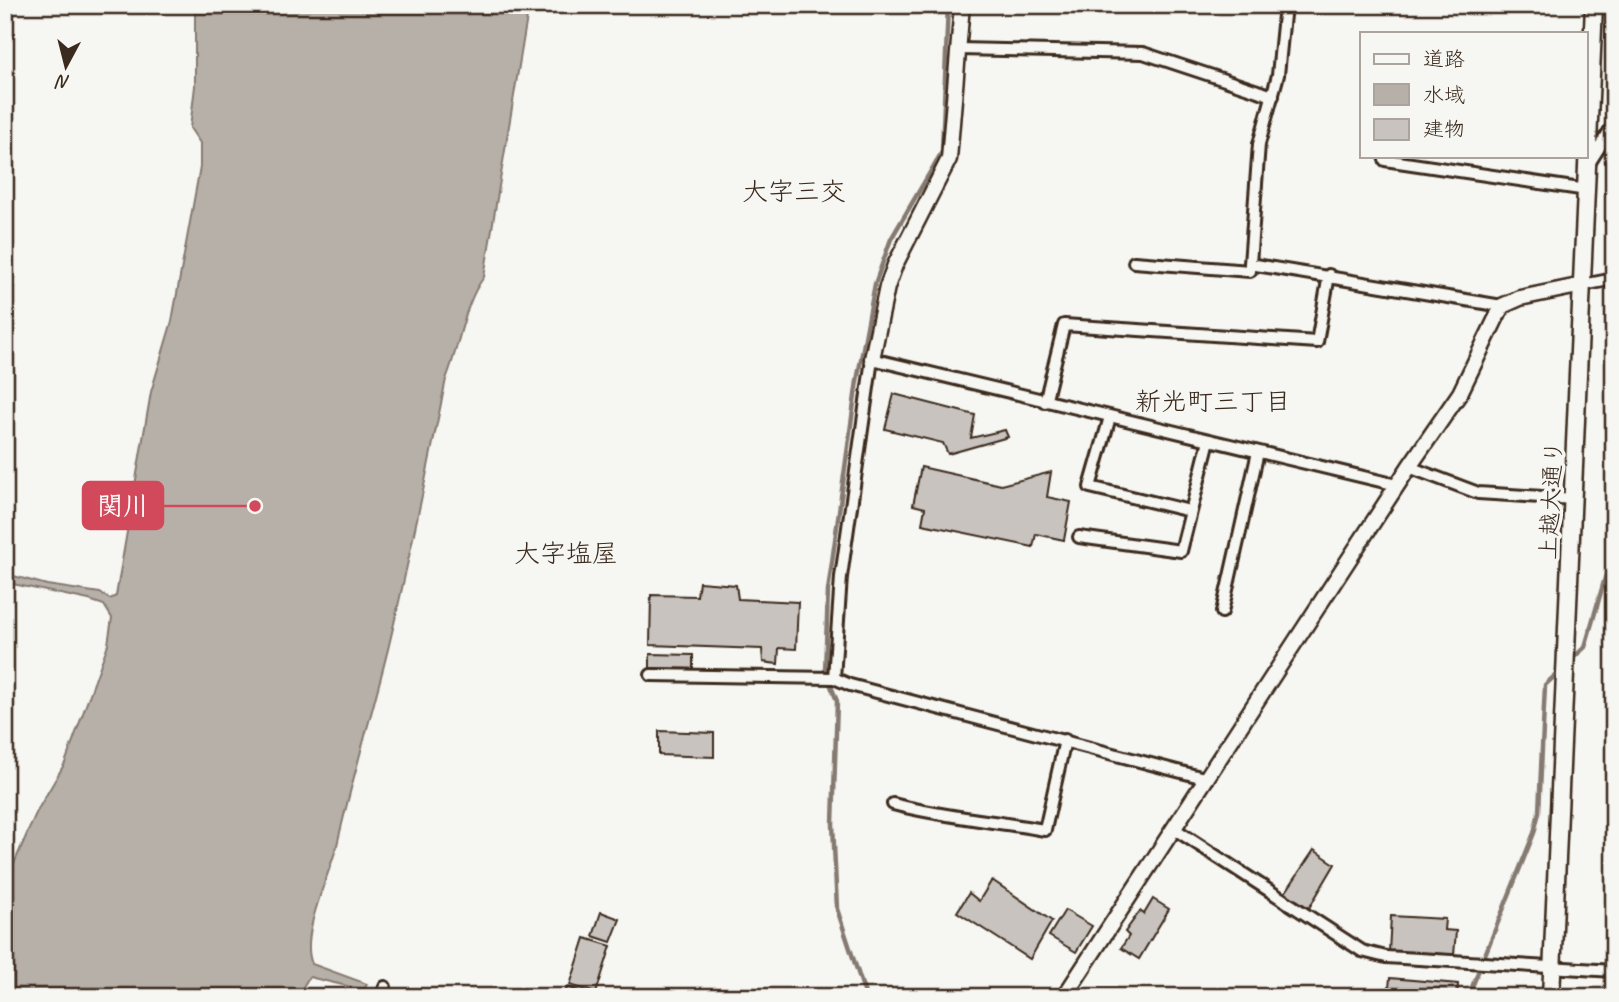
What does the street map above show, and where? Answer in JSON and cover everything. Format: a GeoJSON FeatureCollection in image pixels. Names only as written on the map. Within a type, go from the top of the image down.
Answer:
{"type":"FeatureCollection","features":[{"type":"Feature","properties":{"kind":"main road","name":"上越大通り"},"geometry":{"type":"LineString","coordinates":[[1551,997],[1594,5]]}},
{"type":"Feature","properties":{"kind":"street"},"geometry":{"type":"LineString","coordinates":[[834,678],[841,577],[872,359],[895,265],[949,159],[962,5]]}},
{"type":"Feature","properties":{"kind":"street"},"geometry":{"type":"LineString","coordinates":[[1134,262],[1250,271],[1259,144],[1282,51],[1285,5]]}},
{"type":"Feature","properties":{"kind":"street"},"geometry":{"type":"LineString","coordinates":[[959,49],[1143,53],[1273,96]]}},
{"type":"Feature","properties":{"kind":"street"},"geometry":{"type":"LineString","coordinates":[[1588,165],[1614,124]]}},
{"type":"Feature","properties":{"kind":"street"},"geometry":{"type":"LineString","coordinates":[[1385,160],[1587,190]]}},
{"type":"Feature","properties":{"kind":"street"},"geometry":{"type":"LineString","coordinates":[[1251,264],[1502,306],[1520,298],[1614,279]]}},
{"type":"Feature","properties":{"kind":"street"},"geometry":{"type":"LineString","coordinates":[[1045,402],[1064,325],[1317,342],[1329,275]]}},
{"type":"Feature","properties":{"kind":"street"},"geometry":{"type":"LineString","coordinates":[[1064,997],[1397,485],[1460,393],[1502,306]]}},
{"type":"Feature","properties":{"kind":"street"},"geometry":{"type":"LineString","coordinates":[[872,359],[1397,485]]}},
{"type":"Feature","properties":{"kind":"street"},"geometry":{"type":"LineString","coordinates":[[1110,417],[1090,487],[1190,511]]}},
{"type":"Feature","properties":{"kind":"street"},"geometry":{"type":"LineString","coordinates":[[1079,537],[1181,551],[1209,440]]}},
{"type":"Feature","properties":{"kind":"street"},"geometry":{"type":"LineString","coordinates":[[1222,612],[1258,452]]}},
{"type":"Feature","properties":{"kind":"street"},"geometry":{"type":"LineString","coordinates":[[1409,467],[1478,493],[1574,499]]}},
{"type":"Feature","properties":{"kind":"street"},"geometry":{"type":"LineString","coordinates":[[651,675],[834,678],[850,685],[1208,779]]}},
{"type":"Feature","properties":{"kind":"street"},"geometry":{"type":"LineString","coordinates":[[893,804],[926,813],[953,814],[1045,830],[1065,740]]}},
{"type":"Feature","properties":{"kind":"street"},"geometry":{"type":"LineString","coordinates":[[1173,828],[1362,951],[1387,957],[1614,971]]}},
{"type":"Feature","properties":{"kind":"water"},"geometry":{"type":"Polygon","coordinates":[[[195,5],[529,5],[484,277],[466,313],[446,379],[389,645],[310,937],[312,964],[367,984],[364,990],[309,977],[297,997],[5,997],[5,884],[37,811],[65,763],[108,644],[112,618],[104,605],[8,583],[10,575],[47,585],[100,593],[110,599],[116,596],[151,392],[172,321],[200,167],[200,143],[190,128],[195,86],[195,5]]]}},
{"type":"Feature","properties":{"kind":"building"},"geometry":{"type":"Polygon","coordinates":[[[894,394],[975,415],[971,438],[1005,430],[1008,437],[948,454],[943,443],[885,429],[894,394]]]}},
{"type":"Feature","properties":{"kind":"building"},"geometry":{"type":"Polygon","coordinates":[[[921,467],[1001,485],[1051,472],[1047,497],[1071,502],[1064,540],[1036,534],[1033,547],[922,524],[925,508],[913,505],[921,467]]]}},
{"type":"Feature","properties":{"kind":"building"},"geometry":{"type":"Polygon","coordinates":[[[699,582],[736,585],[738,599],[798,602],[796,649],[779,648],[778,664],[763,662],[762,649],[650,645],[651,595],[697,596],[699,582]]]}},
{"type":"Feature","properties":{"kind":"building"},"geometry":{"type":"Polygon","coordinates":[[[650,654],[693,655],[693,669],[650,668],[650,654]]]}},
{"type":"Feature","properties":{"kind":"building"},"geometry":{"type":"Polygon","coordinates":[[[659,731],[714,733],[714,757],[659,755],[659,731]]]}},
{"type":"Feature","properties":{"kind":"building"},"geometry":{"type":"Polygon","coordinates":[[[1314,850],[1335,864],[1309,908],[1285,893],[1314,850]]]}},
{"type":"Feature","properties":{"kind":"building"},"geometry":{"type":"Polygon","coordinates":[[[992,880],[1052,921],[1030,959],[957,912],[969,893],[979,901],[992,880]]]}},
{"type":"Feature","properties":{"kind":"building"},"geometry":{"type":"Polygon","coordinates":[[[1153,899],[1169,909],[1139,959],[1121,948],[1129,936],[1125,932],[1140,911],[1144,914],[1153,899]]]}},
{"type":"Feature","properties":{"kind":"building"},"geometry":{"type":"Polygon","coordinates":[[[1065,910],[1092,926],[1076,952],[1049,936],[1065,910]]]}},
{"type":"Feature","properties":{"kind":"building"},"geometry":{"type":"Polygon","coordinates":[[[601,912],[620,919],[611,942],[593,936],[601,912]]]}},
{"type":"Feature","properties":{"kind":"building"},"geometry":{"type":"Polygon","coordinates":[[[1391,916],[1445,919],[1444,930],[1456,931],[1454,955],[1389,952],[1391,916]]]}},
{"type":"Feature","properties":{"kind":"building"},"geometry":{"type":"Polygon","coordinates":[[[585,938],[611,946],[596,993],[570,985],[585,938]]]}},
{"type":"Feature","properties":{"kind":"building"},"geometry":{"type":"Polygon","coordinates":[[[1390,978],[1458,984],[1457,997],[1388,997],[1390,978]]]}},
{"type":"Feature","properties":{"kind":"building"},"geometry":{"type":"Polygon","coordinates":[[[567,987],[597,997],[564,997],[567,987]]]}},
{"type":"Feature","properties":{"kind":"building"},"geometry":{"type":"Polygon","coordinates":[[[1571,993],[1614,994],[1614,997],[1571,997],[1571,993]]]}},
{"type":"Feature","properties":{"kind":"waterway"},"geometry":{"type":"LineString","coordinates":[[866,997],[837,909],[833,824],[837,701],[825,671],[828,591],[857,381],[875,284],[891,239],[942,152],[948,5]]}},
{"type":"Feature","properties":{"kind":"waterway"},"geometry":{"type":"LineString","coordinates":[[1570,661],[1585,647],[1614,547]]}},
{"type":"Feature","properties":{"kind":"waterway"},"geometry":{"type":"LineString","coordinates":[[1468,997],[1534,833],[1539,812],[1545,685],[1561,670]]}},
{"type":"Feature","properties":{"kind":"place","name":"関川"},"geometry":{"type":"Point","coordinates":[255,506]}},
{"type":"Feature","properties":{"kind":"district","name":"大字三交"},"geometry":{"type":"Point","coordinates":[794,191]}},
{"type":"Feature","properties":{"kind":"district","name":"新光町三丁目"},"geometry":{"type":"Point","coordinates":[1213,401]}},
{"type":"Feature","properties":{"kind":"district","name":"大字塩屋"},"geometry":{"type":"Point","coordinates":[566,553]}}]}
